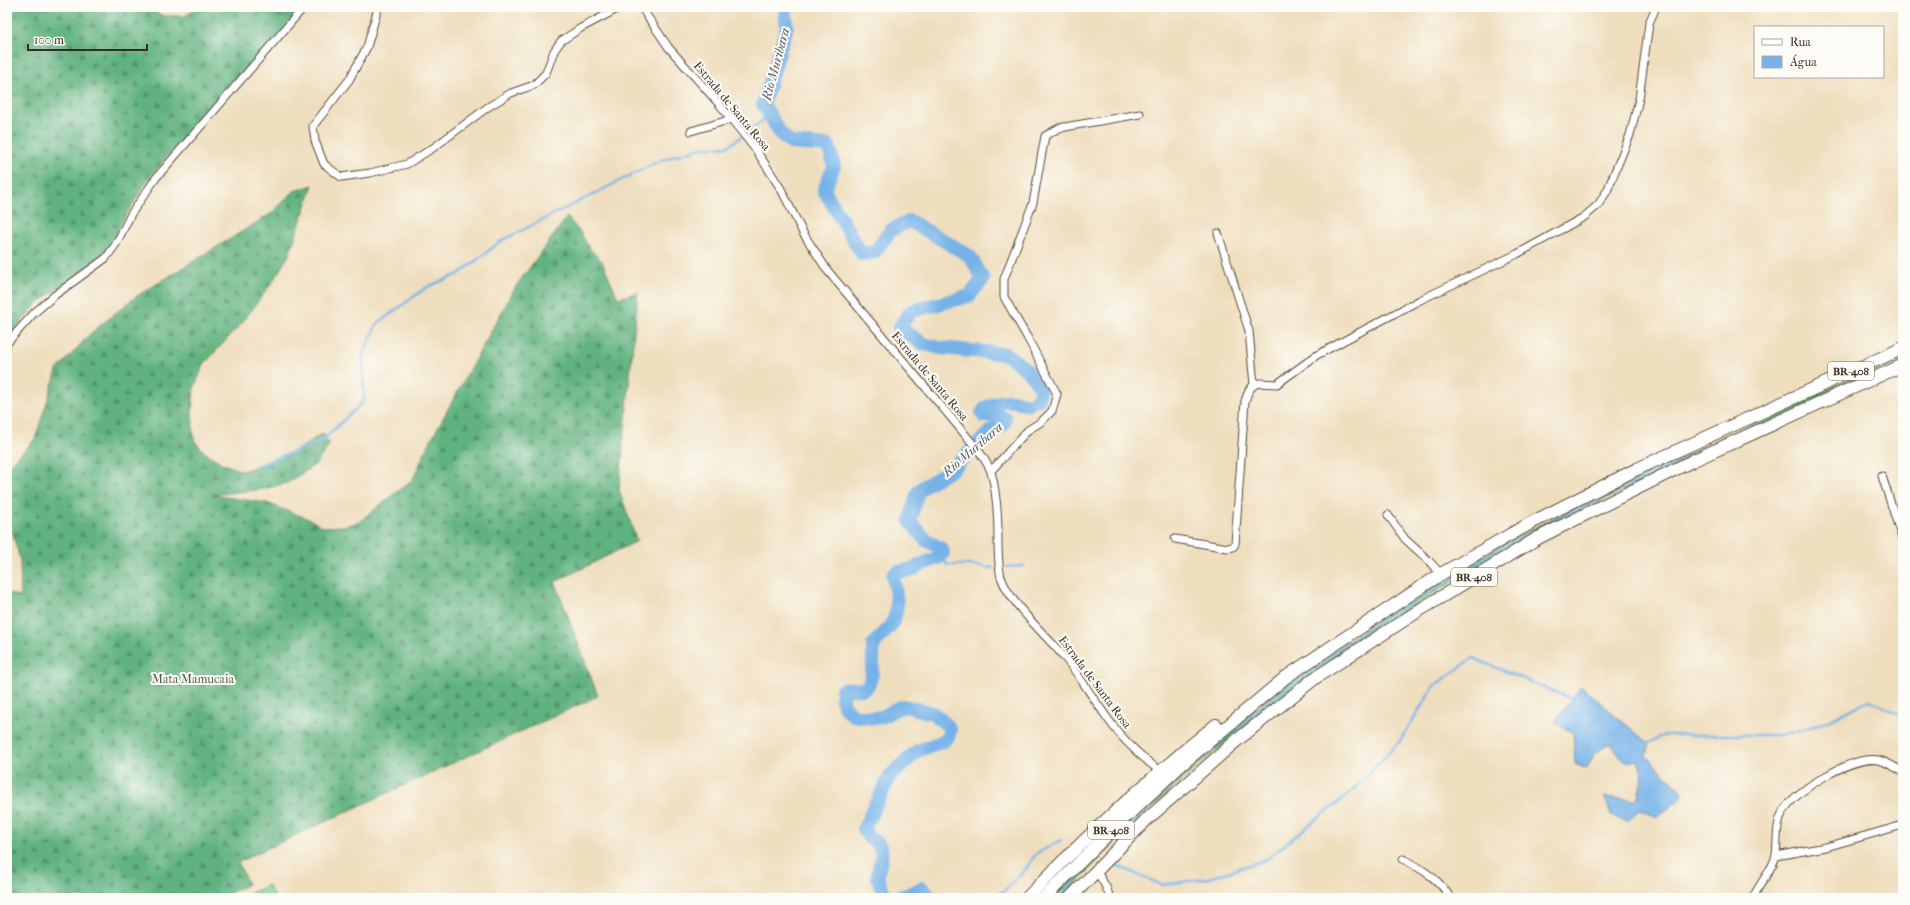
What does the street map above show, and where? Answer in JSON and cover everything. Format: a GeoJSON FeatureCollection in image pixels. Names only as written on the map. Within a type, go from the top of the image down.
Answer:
{"type":"FeatureCollection","features":[{"type":"Feature","properties":{"kind":"highway"},"geometry":{"type":"LineString","coordinates":[[1799,395],[1903,340]]}},
{"type":"Feature","properties":{"kind":"highway","name":"BR-408"},"geometry":{"type":"LineString","coordinates":[[1044,898],[1115,827],[1181,765],[1232,721],[1286,677],[1440,574],[1529,524],[1637,469],[1903,348]]}},
{"type":"Feature","properties":{"kind":"highway","name":"BR-408"},"geometry":{"type":"LineString","coordinates":[[1070,898],[1145,822],[1236,741],[1315,678],[1423,608],[1538,538],[1692,462],[1903,365]]}},
{"type":"Feature","properties":{"kind":"highway"},"geometry":{"type":"LineString","coordinates":[[1027,898],[1058,866],[1160,770],[1312,650],[1345,629],[1373,618]]}},
{"type":"Feature","properties":{"kind":"street"},"geometry":{"type":"LineString","coordinates":[[7,343],[34,313],[55,295],[106,258],[116,244],[131,214],[156,178],[304,7]]}},
{"type":"Feature","properties":{"kind":"street"},"geometry":{"type":"LineString","coordinates":[[380,7],[378,8],[367,47],[349,80],[313,126],[315,141],[324,164],[340,177],[370,174],[407,164],[488,107],[511,93],[534,85],[546,73],[554,51],[561,41],[581,28],[621,7]]}},
{"type":"Feature","properties":{"kind":"street","name":"Estrada de Santa Rosa"},"geometry":{"type":"LineString","coordinates":[[641,7],[669,48],[732,119],[756,150],[781,189],[803,233],[827,270],[979,451],[991,471],[995,496],[999,561],[1004,585],[1021,609],[1066,658],[1083,681],[1103,713],[1125,740],[1145,760],[1160,770]]}},
{"type":"Feature","properties":{"kind":"street"},"geometry":{"type":"LineString","coordinates":[[1175,539],[1233,548],[1235,544],[1246,401],[1249,390],[1254,385],[1259,383],[1277,384],[1317,355],[1420,300],[1517,254],[1584,217],[1598,205],[1607,192],[1630,135],[1639,100],[1649,23],[1656,7]]}},
{"type":"Feature","properties":{"kind":"street"},"geometry":{"type":"LineString","coordinates":[[991,471],[1028,430],[1041,422],[1052,411],[1057,394],[1004,297],[1003,288],[1004,279],[1033,203],[1045,136],[1059,128],[1140,114]]}},
{"type":"Feature","properties":{"kind":"street"},"geometry":{"type":"LineString","coordinates":[[691,131],[732,119]]}},
{"type":"Feature","properties":{"kind":"street"},"geometry":{"type":"LineString","coordinates":[[1218,233],[1249,331],[1254,385]]}},
{"type":"Feature","properties":{"kind":"street"},"geometry":{"type":"LineString","coordinates":[[1882,476],[1903,541]]}},
{"type":"Feature","properties":{"kind":"street"},"geometry":{"type":"LineString","coordinates":[[1388,515],[1405,539],[1428,560],[1440,574]]}},
{"type":"Feature","properties":{"kind":"street"},"geometry":{"type":"LineString","coordinates":[[1753,898],[1776,856],[1776,839],[1783,811],[1798,794],[1816,782],[1846,766],[1865,760],[1878,760],[1892,765],[1903,772]]}},
{"type":"Feature","properties":{"kind":"street"},"geometry":{"type":"LineString","coordinates":[[1776,856],[1826,847],[1903,825]]}},
{"type":"Feature","properties":{"kind":"street"},"geometry":{"type":"LineString","coordinates":[[1403,859],[1425,871],[1439,884],[1450,898]]}},
{"type":"Feature","properties":{"kind":"street"},"geometry":{"type":"LineString","coordinates":[[1096,870],[1106,887],[1110,898]]}},
{"type":"Feature","properties":{"kind":"green space"},"geometry":{"type":"Polygon","coordinates":[[[7,7],[140,7],[164,16],[185,16],[197,7],[306,7],[171,152],[147,181],[120,225],[109,249],[90,266],[38,303],[7,338],[7,7]]]}},
{"type":"Feature","properties":{"kind":"green space","name":"Mata Mamucaia"},"geometry":{"type":"Polygon","coordinates":[[[313,185],[289,255],[271,284],[242,323],[204,364],[194,388],[192,412],[194,440],[204,452],[223,464],[243,471],[296,451],[323,433],[329,445],[316,464],[287,483],[264,489],[212,495],[267,503],[309,519],[323,527],[344,526],[359,522],[413,479],[427,447],[516,286],[567,217],[580,232],[589,248],[602,261],[618,298],[638,292],[619,490],[637,541],[555,582],[598,696],[238,862],[248,884],[221,898],[7,898],[7,593],[21,597],[20,560],[7,513],[7,468],[35,439],[57,370],[91,333],[134,298],[272,213],[294,191],[313,185]]]}},
{"type":"Feature","properties":{"kind":"green space"},"geometry":{"type":"Polygon","coordinates":[[[1903,354],[1903,362],[1560,521],[1479,566],[1414,606],[1350,648],[1288,693],[1228,741],[1115,843],[1062,898],[1050,898],[1150,798],[1245,717],[1293,679],[1381,618],[1500,545],[1604,492],[1903,354]]]}},
{"type":"Feature","properties":{"kind":"green space"},"geometry":{"type":"Polygon","coordinates":[[[268,885],[275,898],[240,898],[268,885]]]}},
{"type":"Feature","properties":{"kind":"water"},"geometry":{"type":"Polygon","coordinates":[[[1581,686],[1649,744],[1646,756],[1680,789],[1683,797],[1656,818],[1640,809],[1627,821],[1611,816],[1605,797],[1637,800],[1643,775],[1638,760],[1625,762],[1610,743],[1594,754],[1587,769],[1575,764],[1573,733],[1555,722],[1581,686]]]}},
{"type":"Feature","properties":{"kind":"waterway","name":"Rio Muribara"},"geometry":{"type":"LineString","coordinates":[[788,7],[785,12],[787,27],[763,104],[780,133],[791,143],[829,146],[834,166],[824,190],[862,254],[875,252],[891,230],[910,221],[970,256],[983,279],[969,296],[911,311],[899,328],[924,344],[940,348],[1006,354],[1027,370],[1040,386],[1039,399],[1028,404],[1015,401],[1003,401],[986,407],[982,413],[984,416],[997,415],[1005,418],[1003,425],[992,430],[950,471],[924,486],[918,492],[910,521],[926,540],[942,549],[943,553],[940,557],[914,569],[897,572],[893,575],[896,598],[895,616],[889,628],[873,645],[873,662],[870,682],[863,689],[847,688],[842,690],[842,700],[845,708],[853,715],[871,718],[882,717],[904,706],[933,713],[948,726],[950,731],[948,737],[943,741],[917,751],[890,776],[864,828],[867,835],[880,846],[882,856],[878,872],[879,881],[886,896],[893,898]]}},
{"type":"Feature","properties":{"kind":"waterway"},"geometry":{"type":"LineString","coordinates":[[256,466],[323,440],[364,401],[363,354],[377,324],[427,287],[459,274],[501,241],[659,161],[700,148],[729,146],[770,115]]}},
{"type":"Feature","properties":{"kind":"waterway"},"geometry":{"type":"LineString","coordinates":[[1895,362],[1903,358]]}},
{"type":"Feature","properties":{"kind":"waterway"},"geometry":{"type":"LineString","coordinates":[[1058,898],[1091,862],[1178,777],[1250,716],[1306,673],[1424,594],[1485,558],[1610,493],[1674,464]]}},
{"type":"Feature","properties":{"kind":"waterway"},"geometry":{"type":"LineString","coordinates":[[940,557],[948,565],[969,565],[993,568]]}},
{"type":"Feature","properties":{"kind":"waterway"},"geometry":{"type":"LineString","coordinates":[[1007,567],[1024,566]]}},
{"type":"Feature","properties":{"kind":"waterway"},"geometry":{"type":"LineString","coordinates":[[1113,864],[1162,885],[1209,878],[1265,860],[1350,793],[1400,741],[1434,686],[1473,658],[1574,700]]}},
{"type":"Feature","properties":{"kind":"waterway"},"geometry":{"type":"LineString","coordinates":[[1647,744],[1664,735],[1781,735],[1818,725],[1870,700],[1903,716]]}},
{"type":"Feature","properties":{"kind":"waterway"},"geometry":{"type":"LineString","coordinates":[[984,898],[1003,892],[1025,870],[1036,854],[1061,840]]}},
{"type":"Feature","properties":{"kind":"waterway","name":"Rio Muribara"},"geometry":{"type":"LineString","coordinates":[[893,898],[907,895],[922,888],[931,897],[930,898]]}}]}
